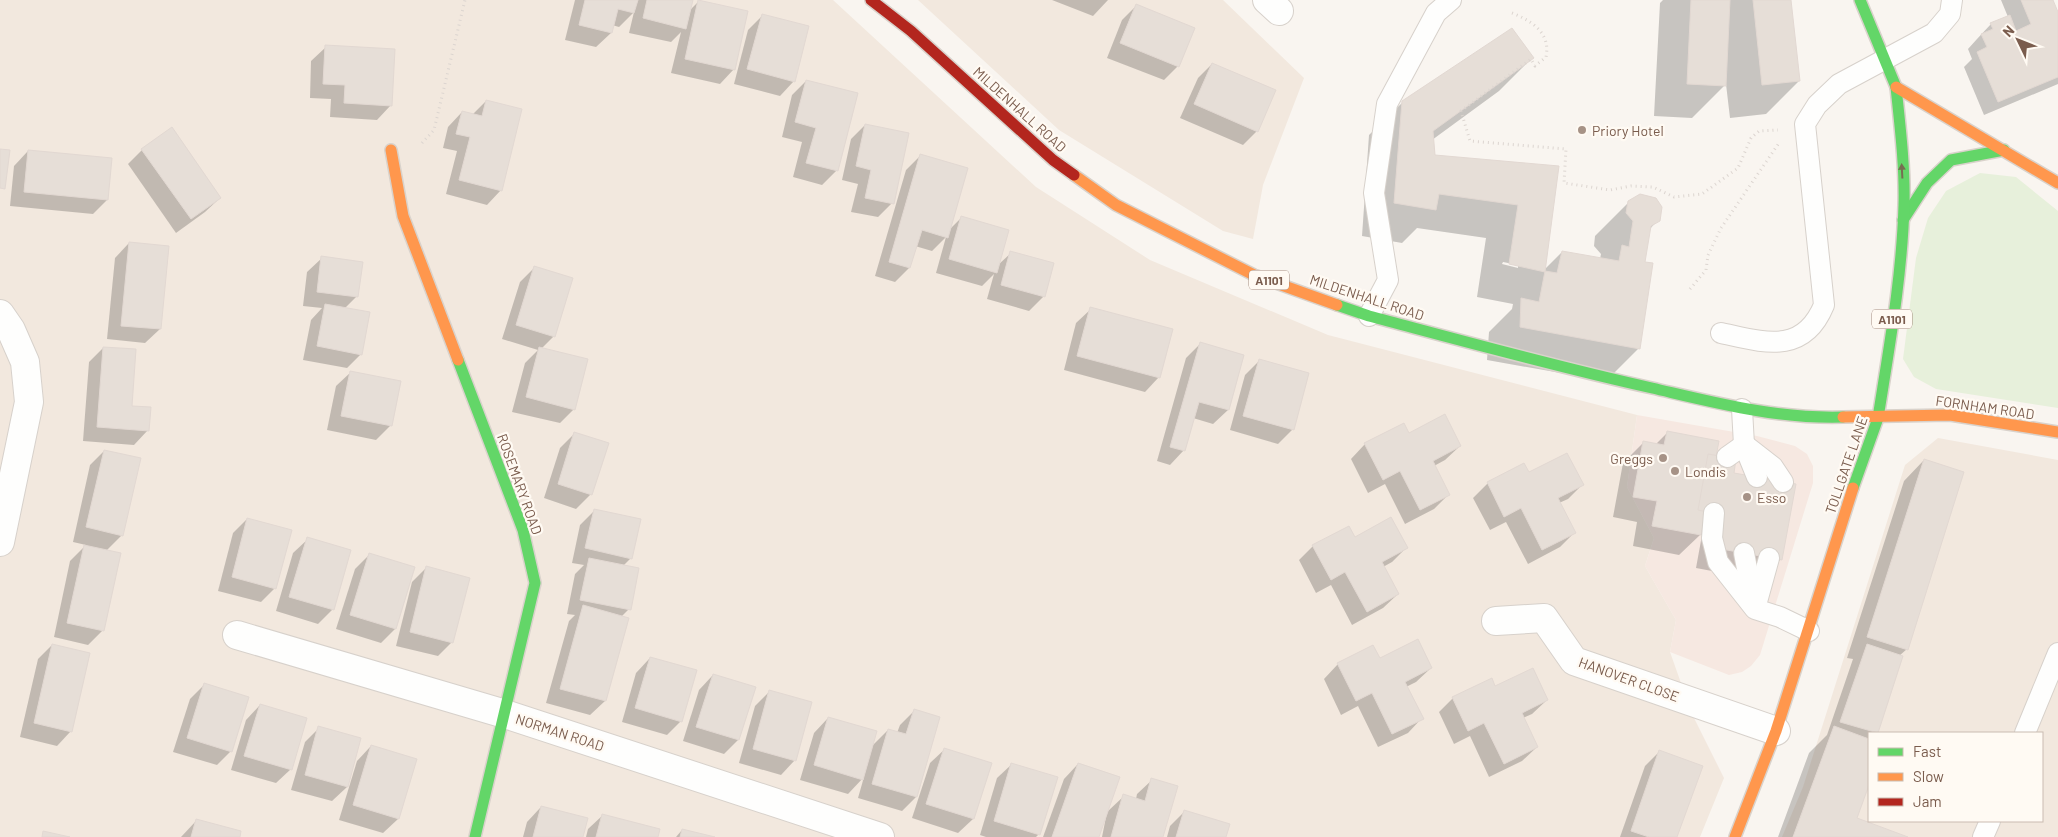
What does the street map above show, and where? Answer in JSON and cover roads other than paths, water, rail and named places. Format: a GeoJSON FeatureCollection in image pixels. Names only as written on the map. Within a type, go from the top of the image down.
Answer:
{"type":"FeatureCollection","features":[{"type":"Feature","properties":{"kind":"main road","name":"MILDENHALL ROAD"},"geometry":{"type":"LineString","coordinates":[[871,0],[911,31],[1053,160],[1116,205],[1254,275],[1369,316],[1585,373],[1742,409],[1808,418],[1878,418]]}},
{"type":"Feature","properties":{"kind":"main road"},"geometry":{"type":"LineString","coordinates":[[1860,0],[1896,87],[2058,183]]}},
{"type":"Feature","properties":{"kind":"main road","name":"TOLLGATE LANE"},"geometry":{"type":"LineString","coordinates":[[1735,837],[1776,731],[1854,484],[1878,418],[1890,343],[1904,220],[1902,159],[1896,87]]}},
{"type":"Feature","properties":{"kind":"main road","name":"ROSEMARY ROAD"},"geometry":{"type":"LineString","coordinates":[[391,150],[403,216],[523,530],[535,583],[475,837]]}},
{"type":"Feature","properties":{"kind":"main road","name":"A1101"},"geometry":{"type":"LineString","coordinates":[[1904,220],[1926,184],[1951,160],[2004,150]]}},
{"type":"Feature","properties":{"kind":"main road","name":"FORNHAM ROAD"},"geometry":{"type":"LineString","coordinates":[[1878,418],[1950,415],[2058,432]]}},
{"type":"Feature","properties":{"kind":"street"},"geometry":{"type":"LineString","coordinates":[[0,314],[11,330],[25,362],[29,402],[0,542]]}},
{"type":"Feature","properties":{"kind":"street","name":"HANOVER CLOSE"},"geometry":{"type":"LineString","coordinates":[[1496,621],[1544,618],[1574,661],[1776,731]]}},
{"type":"Feature","properties":{"kind":"street","name":"NORMAN ROAD"},"geometry":{"type":"LineString","coordinates":[[237,635],[505,714],[880,837]]}},
{"type":"Feature","properties":{"kind":"lane"},"geometry":{"type":"LineString","coordinates":[[1369,316],[1388,280],[1374,194],[1387,104],[1436,13],[1451,0]]}},
{"type":"Feature","properties":{"kind":"lane"},"geometry":{"type":"LineString","coordinates":[[1721,333],[1767,343],[1796,339],[1817,321],[1824,305],[1799,126],[1838,84],[1884,61],[1934,32],[1950,14],[1952,0]]}},
{"type":"Feature","properties":{"kind":"lane"},"geometry":{"type":"LineString","coordinates":[[1742,409],[1744,445],[1757,477]]}},
{"type":"Feature","properties":{"kind":"lane"},"geometry":{"type":"LineString","coordinates":[[1727,457],[1744,445]]}},
{"type":"Feature","properties":{"kind":"lane"},"geometry":{"type":"LineString","coordinates":[[1744,445],[1773,467],[1783,482]]}},
{"type":"Feature","properties":{"kind":"lane"},"geometry":{"type":"LineString","coordinates":[[1714,513],[1712,538],[1718,562],[1755,609],[1780,617],[1809,630]]}},
{"type":"Feature","properties":{"kind":"lane"},"geometry":{"type":"LineString","coordinates":[[1744,553],[1755,609]]}},
{"type":"Feature","properties":{"kind":"lane"},"geometry":{"type":"LineString","coordinates":[[1755,609],[1769,558]]}},
{"type":"Feature","properties":{"kind":"lane"},"geometry":{"type":"LineString","coordinates":[[2025,732],[2058,653]]}},
{"type":"Feature","properties":{"kind":"lane"},"geometry":{"type":"LineString","coordinates":[[1983,837],[1990,822]]}},
{"type":"Feature","properties":{"kind":"place","name":"Priory Hotel"},"geometry":{"type":"Point","coordinates":[1582,130]}},
{"type":"Feature","properties":{"kind":"place","name":"Greggs"},"geometry":{"type":"Point","coordinates":[1663,458]}},
{"type":"Feature","properties":{"kind":"place","name":"Londis"},"geometry":{"type":"Point","coordinates":[1675,471]}},
{"type":"Feature","properties":{"kind":"place","name":"Esso"},"geometry":{"type":"Point","coordinates":[1747,497]}}]}
